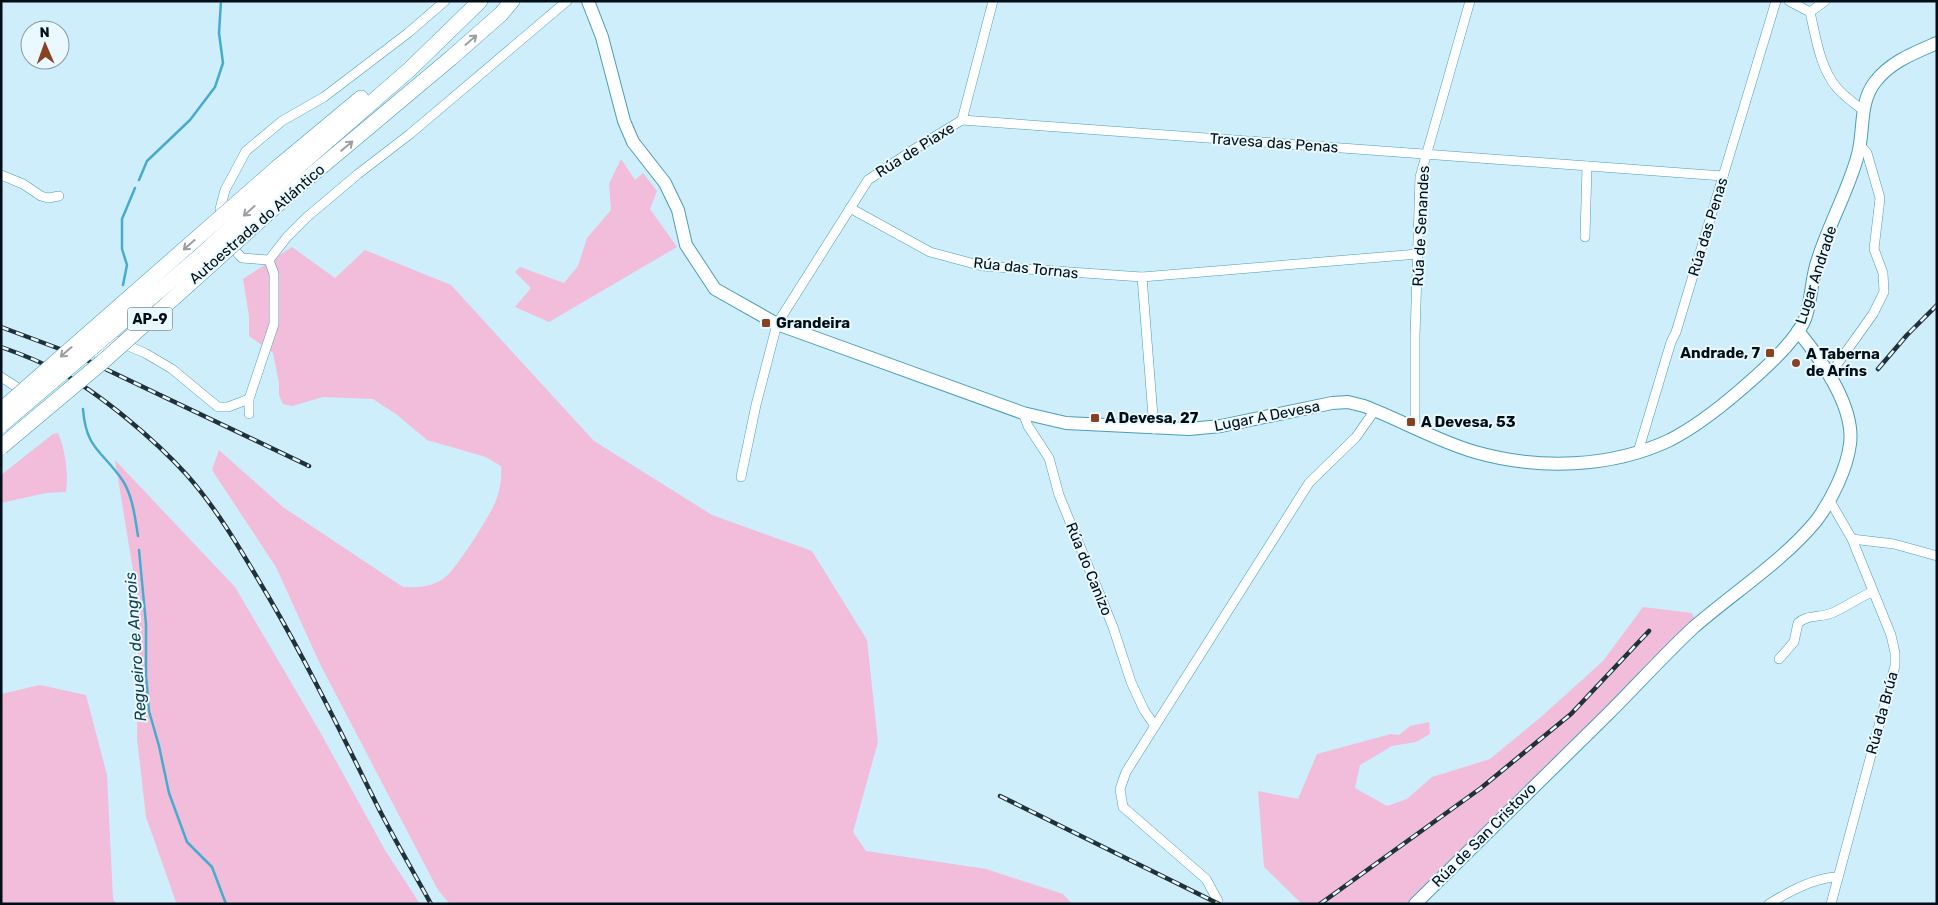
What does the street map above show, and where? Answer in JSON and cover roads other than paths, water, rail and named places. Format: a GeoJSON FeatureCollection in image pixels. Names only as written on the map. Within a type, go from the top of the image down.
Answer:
{"type":"FeatureCollection","features":[{"type":"Feature","properties":{"kind":"highway","name":"Autoestrada do Atlántico"},"geometry":{"type":"LineString","coordinates":[[1,425],[200,256],[282,172],[443,38],[480,1]]}},
{"type":"Feature","properties":{"kind":"highway","name":"Autoestrada do Atlántico"},"geometry":{"type":"LineString","coordinates":[[1,447],[107,358],[296,188],[451,58],[501,14],[512,1]]}},
{"type":"Feature","properties":{"kind":"highway"},"geometry":{"type":"LineString","coordinates":[[1,410],[282,172]]}},
{"type":"Feature","properties":{"kind":"street"},"geometry":{"type":"LineString","coordinates":[[269,260],[242,258],[226,240],[220,209],[225,190],[246,151],[282,121],[324,97],[408,33],[445,1]]}},
{"type":"Feature","properties":{"kind":"street"},"geometry":{"type":"LineString","coordinates":[[269,260],[287,237],[307,217],[410,134],[567,1]]}},
{"type":"Feature","properties":{"kind":"street","name":"Lugar A Devesa"},"geometry":{"type":"LineString","coordinates":[[588,1],[602,37],[624,121],[633,142],[665,183],[678,210],[686,245],[715,289],[777,324],[1023,414],[1066,423],[1154,428],[1210,428],[1341,402],[1356,403],[1475,452],[1501,458],[1546,463],[1579,464],[1638,452],[1670,440]]}},
{"type":"Feature","properties":{"kind":"street","name":"Rúa de Piaxe"},"geometry":{"type":"LineString","coordinates":[[850,208],[868,180],[962,120],[993,1]]}},
{"type":"Feature","properties":{"kind":"street","name":"Rúa de Senandes"},"geometry":{"type":"LineString","coordinates":[[1415,427],[1420,183],[1426,154],[1470,1]]}},
{"type":"Feature","properties":{"kind":"street","name":"Rúa das Penas"},"geometry":{"type":"LineString","coordinates":[[1638,452],[1776,1]]}},
{"type":"Feature","properties":{"kind":"street"},"geometry":{"type":"LineString","coordinates":[[1789,1],[1810,12],[1819,51],[1831,79],[1838,89],[1864,111]]}},
{"type":"Feature","properties":{"kind":"street"},"geometry":{"type":"LineString","coordinates":[[1810,12],[1825,1]]}},
{"type":"Feature","properties":{"kind":"street","name":"Lugar Andrade"},"geometry":{"type":"LineString","coordinates":[[1670,440],[1700,422],[1730,399],[1798,331],[1807,312],[1818,258],[1856,164],[1864,111],[1870,89],[1885,71],[1902,59],[1937,43]]}},
{"type":"Feature","properties":{"kind":"street","name":"Travesa das Penas"},"geometry":{"type":"LineString","coordinates":[[962,120],[1723,176]]}},
{"type":"Feature","properties":{"kind":"street"},"geometry":{"type":"LineString","coordinates":[[1830,377],[1873,314],[1884,292],[1883,273],[1874,249],[1880,198],[1867,153],[1860,145]]}},
{"type":"Feature","properties":{"kind":"street"},"geometry":{"type":"LineString","coordinates":[[1585,237],[1587,166]]}},
{"type":"Feature","properties":{"kind":"street"},"geometry":{"type":"LineString","coordinates":[[1,175],[23,184],[41,196],[48,198],[59,196]]}},
{"type":"Feature","properties":{"kind":"street"},"geometry":{"type":"LineString","coordinates":[[741,477],[756,404],[777,324],[850,208]]}},
{"type":"Feature","properties":{"kind":"street","name":"Rúa das Tornas"},"geometry":{"type":"LineString","coordinates":[[850,208],[930,252],[982,266],[1062,271],[1116,277],[1142,277],[1418,254]]}},
{"type":"Feature","properties":{"kind":"street"},"geometry":{"type":"LineString","coordinates":[[248,414],[249,399],[274,324],[274,274],[269,260]]}},
{"type":"Feature","properties":{"kind":"street"},"geometry":{"type":"LineString","coordinates":[[1142,277],[1154,428]]}},
{"type":"Feature","properties":{"kind":"street","name":"Rúa de San Cristovo"},"geometry":{"type":"LineString","coordinates":[[1415,904],[1694,627],[1786,550],[1815,522],[1830,501],[1850,444],[1849,425],[1841,396],[1822,363],[1798,331]]}},
{"type":"Feature","properties":{"kind":"street"},"geometry":{"type":"LineString","coordinates":[[1,377],[37,402],[105,346],[116,341],[145,353],[172,369],[218,407],[228,407],[249,399]]}},
{"type":"Feature","properties":{"kind":"street"},"geometry":{"type":"LineString","coordinates":[[1218,904],[1206,879],[1123,806],[1120,789],[1126,772],[1154,726],[1309,482],[1356,438],[1375,410]]}},
{"type":"Feature","properties":{"kind":"street","name":"Rúa do Canizo"},"geometry":{"type":"LineString","coordinates":[[1023,414],[1028,426],[1049,458],[1059,495],[1112,627],[1131,682],[1154,726]]}},
{"type":"Feature","properties":{"kind":"street","name":"Rúa da Brúa"},"geometry":{"type":"LineString","coordinates":[[1830,501],[1852,539],[1891,635],[1895,653],[1895,666],[1831,904]]}},
{"type":"Feature","properties":{"kind":"street"},"geometry":{"type":"LineString","coordinates":[[1852,539],[1894,544],[1937,556]]}},
{"type":"Feature","properties":{"kind":"street"},"geometry":{"type":"LineString","coordinates":[[1779,659],[1794,642],[1798,623],[1802,619],[1809,616],[1829,614],[1850,605],[1872,592]]}},
{"type":"Feature","properties":{"kind":"street"},"geometry":{"type":"LineString","coordinates":[[1769,904],[1785,894],[1808,884],[1830,877],[1838,877]]}},
{"type":"Feature","properties":{"kind":"waterway","name":"Regueiro de Angrois"},"geometry":{"type":"LineString","coordinates":[[139,180],[147,161],[190,120],[215,87],[223,63],[219,33],[221,1]]}},
{"type":"Feature","properties":{"kind":"waterway","name":"Regueiro de Angrois"},"geometry":{"type":"LineString","coordinates":[[123,285],[127,265],[122,249],[122,219],[135,188]]}},
{"type":"Feature","properties":{"kind":"waterway","name":"Regueiro de Angrois"},"geometry":{"type":"LineString","coordinates":[[83,409],[85,423],[92,442],[116,471],[126,487],[133,508],[138,536]]}},
{"type":"Feature","properties":{"kind":"waterway","name":"Regueiro de Angrois"},"geometry":{"type":"LineString","coordinates":[[139,550],[146,624],[146,675],[149,711],[169,793],[187,842],[212,867],[226,904]]}},
{"type":"Feature","properties":{"kind":"railway"},"geometry":{"type":"LineString","coordinates":[[1878,369],[1907,335],[1937,305]]}},
{"type":"Feature","properties":{"kind":"railway"},"geometry":{"type":"LineString","coordinates":[[1,327],[76,355],[309,466]]}},
{"type":"Feature","properties":{"kind":"railway"},"geometry":{"type":"LineString","coordinates":[[1,347],[53,368],[93,392],[127,418],[159,447],[198,488],[230,533],[283,622],[386,823],[431,904]]}},
{"type":"Feature","properties":{"kind":"railway"},"geometry":{"type":"LineString","coordinates":[[1320,904],[1481,788],[1571,714],[1649,631]]}},
{"type":"Feature","properties":{"kind":"railway"},"geometry":{"type":"LineString","coordinates":[[1000,796],[1219,904]]}},
{"type":"Feature","properties":{"kind":"place","name":"Grandeira"},"geometry":{"type":"Point","coordinates":[766,323]}},
{"type":"Feature","properties":{"kind":"place","name":"Andrade, 7"},"geometry":{"type":"Point","coordinates":[1770,353]}},
{"type":"Feature","properties":{"kind":"place","name":"A Taberna de Aríns"},"geometry":{"type":"Point","coordinates":[1796,363]}},
{"type":"Feature","properties":{"kind":"place","name":"A Devesa, 27"},"geometry":{"type":"Point","coordinates":[1095,418]}},
{"type":"Feature","properties":{"kind":"place","name":"A Devesa, 53"},"geometry":{"type":"Point","coordinates":[1411,422]}}]}
